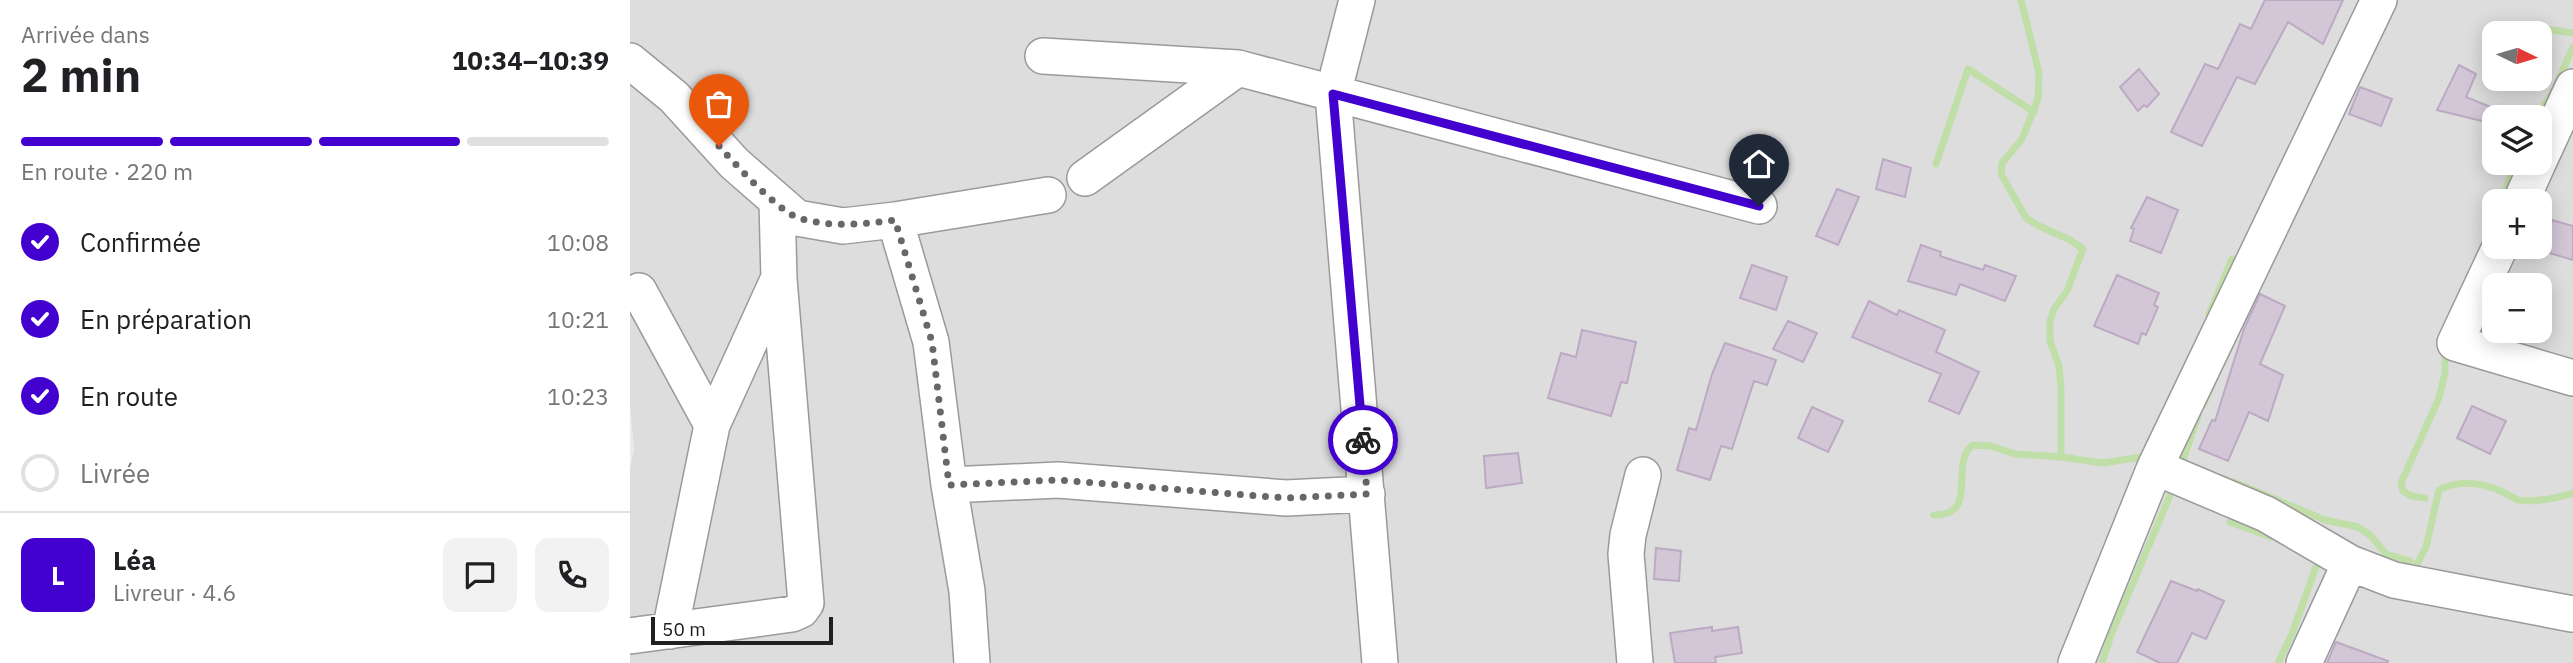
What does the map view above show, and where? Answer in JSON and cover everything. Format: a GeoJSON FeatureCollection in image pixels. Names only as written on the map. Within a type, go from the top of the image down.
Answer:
{"type":"FeatureCollection","features":[{"type":"Feature","properties":{"kind":"street"},"geometry":{"type":"LineString","coordinates":[[1357,0],[1333,94],[1380,663]]}},
{"type":"Feature","properties":{"kind":"street"},"geometry":{"type":"LineString","coordinates":[[2077,663],[2155,467],[2379,0]]}},
{"type":"Feature","properties":{"kind":"street"},"geometry":{"type":"LineString","coordinates":[[1043,56],[1238,68],[1759,206]]}},
{"type":"Feature","properties":{"kind":"street"},"geometry":{"type":"LineString","coordinates":[[630,61],[674,97],[734,163],[797,218],[843,226],[1048,195]]}},
{"type":"Feature","properties":{"kind":"street"},"geometry":{"type":"LineString","coordinates":[[1086,178],[1238,68]]}},
{"type":"Feature","properties":{"kind":"street"},"geometry":{"type":"LineString","coordinates":[[2552,134],[2573,88]]}},
{"type":"Feature","properties":{"kind":"street"},"geometry":{"type":"LineString","coordinates":[[630,636],[792,614],[801,610],[806,603],[779,279],[777,202]]}},
{"type":"Feature","properties":{"kind":"street"},"geometry":{"type":"LineString","coordinates":[[895,220],[932,342],[949,485],[967,592],[972,663]]}},
{"type":"Feature","properties":{"kind":"street"},"geometry":{"type":"LineString","coordinates":[[2494,259],[2455,343],[2573,378]]}},
{"type":"Feature","properties":{"kind":"street"},"geometry":{"type":"LineString","coordinates":[[670,631],[712,425],[779,279]]}},
{"type":"Feature","properties":{"kind":"street"},"geometry":{"type":"LineString","coordinates":[[639,291],[712,425]]}},
{"type":"Feature","properties":{"kind":"street"},"geometry":{"type":"LineString","coordinates":[[2155,467],[2266,514],[2350,562],[2394,580],[2572,614]]}},
{"type":"Feature","properties":{"kind":"street"},"geometry":{"type":"LineString","coordinates":[[1635,663],[1626,554],[1643,475]]}},
{"type":"Feature","properties":{"kind":"street"},"geometry":{"type":"LineString","coordinates":[[949,485],[1058,480],[1286,498],[1367,494]]}},
{"type":"Feature","properties":{"kind":"street"},"geometry":{"type":"LineString","coordinates":[[2304,663],[2350,562]]}},
{"type":"Feature","properties":{"kind":"shaded area"},"geometry":{"type":"Polygon","coordinates":[[[630,0],[2573,0],[2573,663],[630,663],[630,469],[634,449],[630,405],[630,0]]]}},
{"type":"Feature","properties":{"kind":"building"},"geometry":{"type":"Polygon","coordinates":[[[2265,0],[2343,0],[2323,44],[2288,22],[2255,84],[2237,77],[2202,146],[2171,132],[2205,64],[2218,69],[2240,24],[2251,29],[2265,0]]]}},
{"type":"Feature","properties":{"kind":"building"},"geometry":{"type":"Polygon","coordinates":[[[2459,65],[2476,74],[2466,97],[2486,105],[2482,105],[2482,121],[2437,110],[2459,65]]]}},
{"type":"Feature","properties":{"kind":"building"},"geometry":{"type":"Polygon","coordinates":[[[2139,69],[2159,94],[2147,107],[2144,105],[2138,111],[2120,87],[2139,69]]]}},
{"type":"Feature","properties":{"kind":"building"},"geometry":{"type":"Polygon","coordinates":[[[2360,87],[2392,99],[2381,126],[2349,114],[2360,87]]]}},
{"type":"Feature","properties":{"kind":"building"},"geometry":{"type":"Polygon","coordinates":[[[1883,159],[1911,168],[1905,197],[1876,189],[1883,159]]]}},
{"type":"Feature","properties":{"kind":"building"},"geometry":{"type":"Polygon","coordinates":[[[1837,189],[1859,197],[1838,245],[1816,236],[1837,189]]]}},
{"type":"Feature","properties":{"kind":"building"},"geometry":{"type":"Polygon","coordinates":[[[2147,197],[2178,210],[2161,253],[2130,241],[2134,229],[2131,228],[2147,197]]]}},
{"type":"Feature","properties":{"kind":"building"},"geometry":{"type":"Polygon","coordinates":[[[2552,220],[2573,226],[2573,260],[2552,254],[2552,220]]]}},
{"type":"Feature","properties":{"kind":"building"},"geometry":{"type":"Polygon","coordinates":[[[1921,245],[1941,252],[1940,256],[1983,270],[1985,265],[2016,276],[2005,301],[1960,284],[1956,295],[1908,281],[1921,245]]]}},
{"type":"Feature","properties":{"kind":"building"},"geometry":{"type":"Polygon","coordinates":[[[1752,265],[1787,277],[1776,310],[1740,298],[1752,265]]]}},
{"type":"Feature","properties":{"kind":"building"},"geometry":{"type":"Polygon","coordinates":[[[2117,275],[2159,293],[2154,305],[2158,307],[2146,335],[2142,333],[2138,344],[2094,326],[2117,275]]]}},
{"type":"Feature","properties":{"kind":"building"},"geometry":{"type":"Polygon","coordinates":[[[2260,294],[2285,306],[2260,364],[2283,375],[2268,421],[2249,412],[2228,461],[2199,449],[2212,420],[2215,421],[2244,329],[2260,294]]]}},
{"type":"Feature","properties":{"kind":"building"},"geometry":{"type":"Polygon","coordinates":[[[1869,301],[1897,315],[1899,310],[1945,330],[1936,352],[1979,372],[1959,414],[1929,401],[1941,374],[1852,337],[1869,301]]]}},
{"type":"Feature","properties":{"kind":"building"},"geometry":{"type":"Polygon","coordinates":[[[1788,321],[1817,333],[1803,362],[1773,349],[1788,321]]]}},
{"type":"Feature","properties":{"kind":"building"},"geometry":{"type":"Polygon","coordinates":[[[1582,330],[1636,342],[1627,383],[1621,382],[1611,416],[1548,398],[1561,353],[1576,357],[1582,330]]]}},
{"type":"Feature","properties":{"kind":"building"},"geometry":{"type":"Polygon","coordinates":[[[1725,343],[1776,360],[1767,385],[1754,381],[1732,449],[1721,446],[1710,480],[1677,470],[1689,428],[1696,430],[1712,374],[1725,343]]]}},
{"type":"Feature","properties":{"kind":"building"},"geometry":{"type":"Polygon","coordinates":[[[2472,406],[2506,421],[2490,454],[2457,438],[2472,406]]]}},
{"type":"Feature","properties":{"kind":"building"},"geometry":{"type":"Polygon","coordinates":[[[1812,407],[1843,421],[1828,452],[1798,438],[1812,407]]]}},
{"type":"Feature","properties":{"kind":"building"},"geometry":{"type":"Polygon","coordinates":[[[1518,453],[1522,483],[1486,488],[1484,456],[1518,453]]]}},
{"type":"Feature","properties":{"kind":"building"},"geometry":{"type":"Polygon","coordinates":[[[1656,548],[1681,551],[1679,581],[1654,579],[1656,548]]]}},
{"type":"Feature","properties":{"kind":"building"},"geometry":{"type":"Polygon","coordinates":[[[2171,581],[2224,601],[2206,639],[2192,633],[2177,663],[2160,663],[2137,652],[2171,581]]]}},
{"type":"Feature","properties":{"kind":"building"},"geometry":{"type":"Polygon","coordinates":[[[1712,627],[1712,631],[1738,627],[1742,653],[1715,657],[1716,663],[1675,663],[1670,633],[1712,627]]]}},
{"type":"Feature","properties":{"kind":"building"},"geometry":{"type":"Polygon","coordinates":[[[2336,642],[2388,661],[2327,663],[2336,642]]]}},
{"type":"Feature","properties":{"kind":"waterway"},"geometry":{"type":"LineString","coordinates":[[2021,0],[2039,73],[2038,99],[2022,139],[2002,163],[2001,174],[2026,218],[2083,249],[2067,291],[2054,309],[2050,321],[2050,341],[2059,366],[2061,389],[2061,457]]}},
{"type":"Feature","properties":{"kind":"waterway"},"geometry":{"type":"LineString","coordinates":[[2552,30],[2573,33]]}},
{"type":"Feature","properties":{"kind":"waterway"},"geometry":{"type":"LineString","coordinates":[[2544,105],[2573,47]]}},
{"type":"Feature","properties":{"kind":"waterway"},"geometry":{"type":"LineString","coordinates":[[1936,164],[1968,69],[2034,112]]}},
{"type":"Feature","properties":{"kind":"waterway"},"geometry":{"type":"LineString","coordinates":[[2506,189],[2511,175]]}},
{"type":"Feature","properties":{"kind":"waterway"},"geometry":{"type":"LineString","coordinates":[[2209,314],[2232,259]]}},
{"type":"Feature","properties":{"kind":"waterway"},"geometry":{"type":"LineString","coordinates":[[2425,498],[2411,496],[2403,491],[2401,483],[2439,398],[2445,373],[2445,350]]}},
{"type":"Feature","properties":{"kind":"waterway"},"geometry":{"type":"LineString","coordinates":[[2203,405],[2215,378]]}},
{"type":"Feature","properties":{"kind":"waterway"},"geometry":{"type":"LineString","coordinates":[[2183,466],[2198,416]]}},
{"type":"Feature","properties":{"kind":"waterway"},"geometry":{"type":"LineString","coordinates":[[1934,515],[1948,513],[1956,506],[1960,497],[1963,463],[1966,453],[1973,445],[1991,446],[2015,454],[2103,463],[2148,456]]}},
{"type":"Feature","properties":{"kind":"waterway"},"geometry":{"type":"LineString","coordinates":[[2234,482],[2325,520],[2358,527],[2370,535],[2386,554],[2410,561]]}},
{"type":"Feature","properties":{"kind":"waterway"},"geometry":{"type":"LineString","coordinates":[[2413,572],[2426,547],[2439,490],[2455,484],[2479,484],[2525,501],[2546,500],[2573,493]]}},
{"type":"Feature","properties":{"kind":"waterway"},"geometry":{"type":"LineString","coordinates":[[2102,663],[2111,635],[2174,486]]}},
{"type":"Feature","properties":{"kind":"waterway"},"geometry":{"type":"LineString","coordinates":[[2230,522],[2271,537]]}},
{"type":"Feature","properties":{"kind":"waterway"},"geometry":{"type":"LineString","coordinates":[[2278,663],[2292,634],[2317,564],[2317,556]]}},
{"type":"Feature","properties":{"kind":"way so far"},"geometry":{"type":"LineString","coordinates":[[719,146],[748,176],[797,218],[843,226],[895,220],[932,342],[949,485],[1058,480],[1286,498],[1367,494],[1363,440]]}},
{"type":"Feature","properties":{"kind":"route"},"geometry":{"type":"LineString","coordinates":[[1363,440],[1333,94],[1759,206]]}}]}
